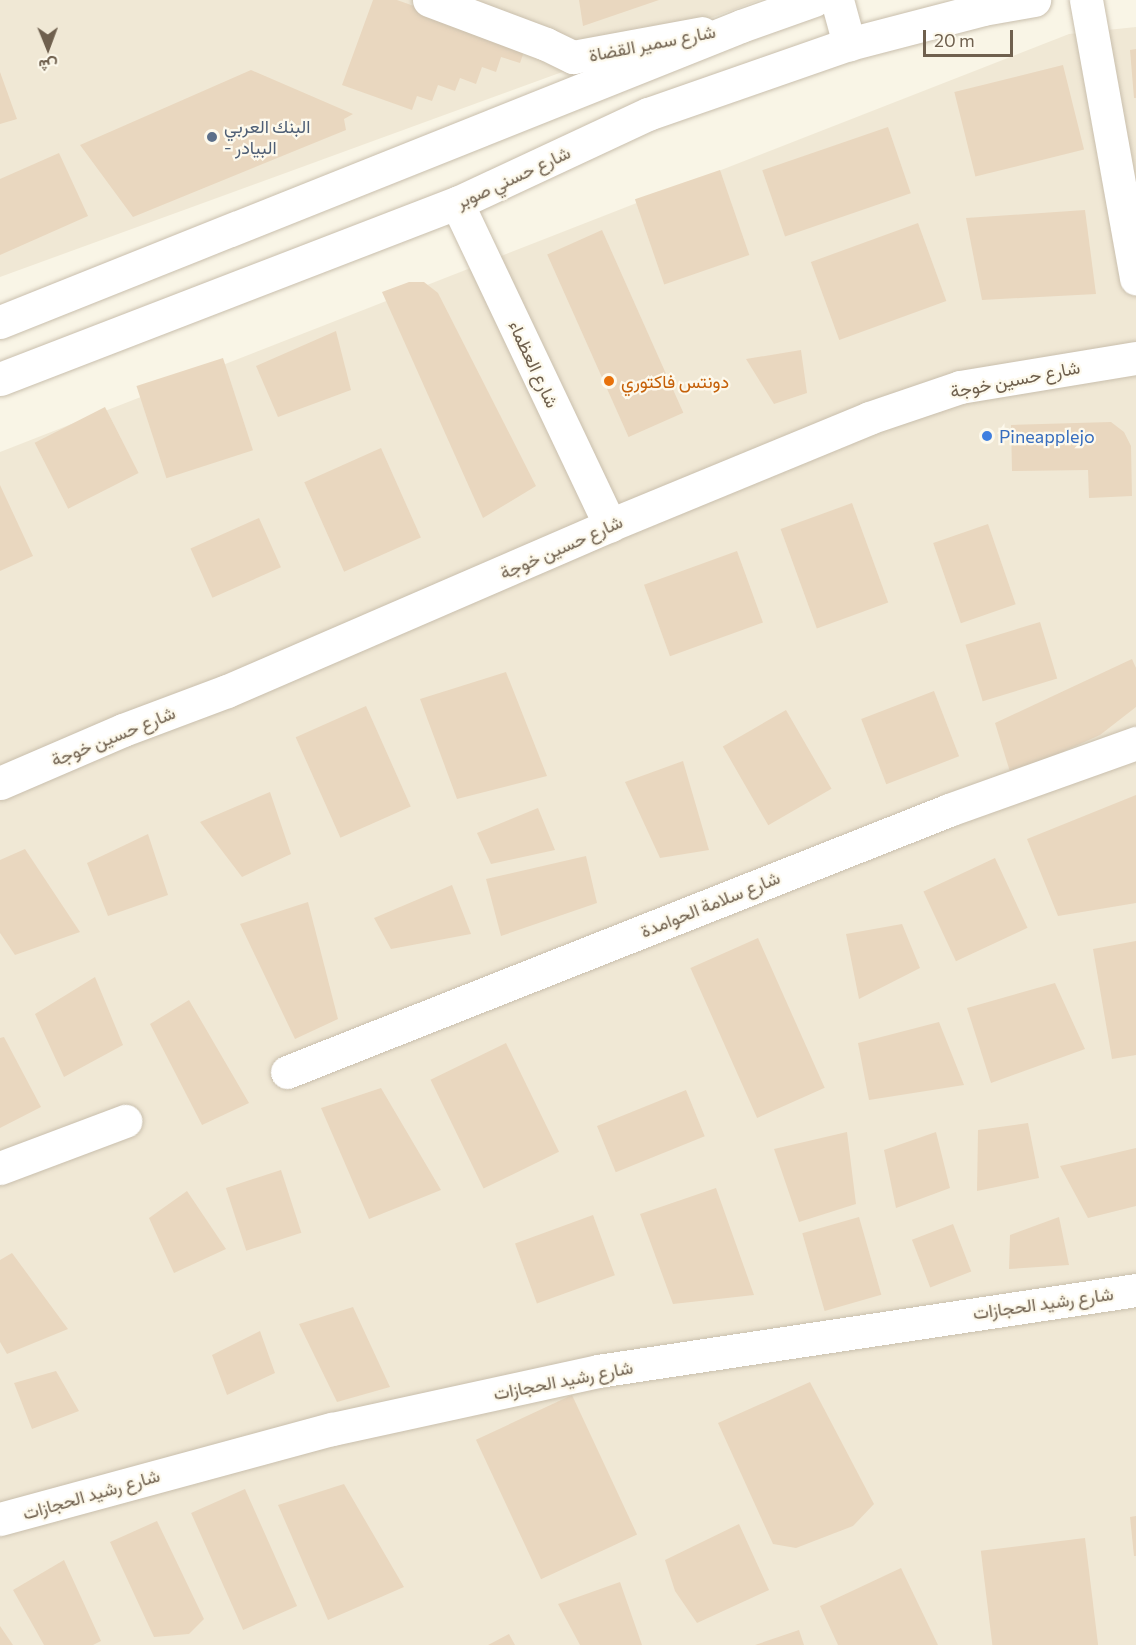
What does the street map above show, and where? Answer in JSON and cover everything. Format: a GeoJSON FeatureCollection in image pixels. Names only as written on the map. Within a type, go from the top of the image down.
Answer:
{"type":"FeatureCollection","features":[{"type":"Feature","properties":{"kind":"street","name":"شارع سمير القضاة"},"geometry":{"type":"LineString","coordinates":[[429,0],[546,44],[573,57],[741,26]]}},
{"type":"Feature","properties":{"kind":"street"},"geometry":{"type":"LineString","coordinates":[[741,26],[762,0]]}},
{"type":"Feature","properties":{"kind":"street"},"geometry":{"type":"LineString","coordinates":[[837,0],[849,44]]}},
{"type":"Feature","properties":{"kind":"street","name":"شارع حسني صوبر"},"geometry":{"type":"LineString","coordinates":[[0,379],[458,203],[648,114],[849,44],[983,9],[1034,0]]}},
{"type":"Feature","properties":{"kind":"street"},"geometry":{"type":"LineString","coordinates":[[1086,0],[1136,279]]}},
{"type":"Feature","properties":{"kind":"street"},"geometry":{"type":"LineString","coordinates":[[0,322],[802,2],[811,56]]}},
{"type":"Feature","properties":{"kind":"street","name":"شارع العظماء"},"geometry":{"type":"LineString","coordinates":[[458,203],[610,525]]}},
{"type":"Feature","properties":{"kind":"street","name":"شارع حسين خوجة"},"geometry":{"type":"LineString","coordinates":[[0,783],[123,730],[238,686],[610,525],[869,418],[943,393],[1000,379],[1136,358]]}},
{"type":"Feature","properties":{"kind":"street","name":"شارع سلامة الحوامدة"},"geometry":{"type":"LineString","coordinates":[[287,1072],[893,832],[1136,743]]}},
{"type":"Feature","properties":{"kind":"street"},"geometry":{"type":"LineString","coordinates":[[0,1168],[125,1121]]}},
{"type":"Feature","properties":{"kind":"street","name":"شارع رشيد الحجازات"},"geometry":{"type":"LineString","coordinates":[[0,1519],[332,1429],[598,1371],[1136,1290]]}},
{"type":"Feature","properties":{"kind":"shaded area"},"geometry":{"type":"Polygon","coordinates":[[[0,0],[760,0],[0,277],[0,0]]]}},
{"type":"Feature","properties":{"kind":"shaded area"},"geometry":{"type":"Polygon","coordinates":[[[1136,27],[1136,1645],[0,1645],[0,452],[1069,34],[1136,27]]]}},
{"type":"Feature","properties":{"kind":"building"},"geometry":{"type":"Polygon","coordinates":[[[373,0],[397,0],[526,46],[520,63],[501,57],[496,72],[482,67],[476,84],[460,78],[455,91],[438,85],[432,101],[417,96],[412,110],[342,85],[373,0]]]}},
{"type":"Feature","properties":{"kind":"building"},"geometry":{"type":"Polygon","coordinates":[[[579,0],[659,0],[583,26],[579,0]]]}},
{"type":"Feature","properties":{"kind":"building"},"geometry":{"type":"Polygon","coordinates":[[[1136,49],[1136,98],[1134,98],[1130,50],[1136,49]]]}},
{"type":"Feature","properties":{"kind":"building"},"geometry":{"type":"Polygon","coordinates":[[[1063,65],[1084,149],[975,177],[954,92],[1063,65]]]}},
{"type":"Feature","properties":{"kind":"building","name":"البنك العربي - البيادر"},"geometry":{"type":"Polygon","coordinates":[[[251,70],[353,114],[344,119],[346,130],[133,217],[80,145],[251,70]]]}},
{"type":"Feature","properties":{"kind":"building"},"geometry":{"type":"Polygon","coordinates":[[[0,72],[17,119],[0,124],[0,72]]]}},
{"type":"Feature","properties":{"kind":"building"},"geometry":{"type":"Polygon","coordinates":[[[888,127],[911,193],[785,236],[762,170],[888,127]]]}},
{"type":"Feature","properties":{"kind":"building"},"geometry":{"type":"Polygon","coordinates":[[[59,153],[88,216],[0,255],[0,179],[59,153]]]}},
{"type":"Feature","properties":{"kind":"building"},"geometry":{"type":"Polygon","coordinates":[[[720,170],[749,255],[664,284],[635,199],[720,170]]]}},
{"type":"Feature","properties":{"kind":"building"},"geometry":{"type":"Polygon","coordinates":[[[1085,210],[1096,294],[982,300],[966,218],[1085,210]]]}},
{"type":"Feature","properties":{"kind":"building"},"geometry":{"type":"Polygon","coordinates":[[[918,223],[946,301],[839,340],[811,262],[918,223]]]}},
{"type":"Feature","properties":{"kind":"building"},"geometry":{"type":"Polygon","coordinates":[[[602,230],[683,413],[629,437],[547,254],[602,230]]]}},
{"type":"Feature","properties":{"kind":"building"},"geometry":{"type":"Polygon","coordinates":[[[409,282],[424,282],[438,293],[536,486],[483,518],[382,292],[409,282]]]}},
{"type":"Feature","properties":{"kind":"building"},"geometry":{"type":"Polygon","coordinates":[[[336,331],[351,390],[278,417],[256,366],[336,331]]]}},
{"type":"Feature","properties":{"kind":"building"},"geometry":{"type":"Polygon","coordinates":[[[801,350],[807,393],[774,404],[746,359],[801,350]]]}},
{"type":"Feature","properties":{"kind":"building"},"geometry":{"type":"Polygon","coordinates":[[[223,358],[253,450],[166,478],[136,386],[223,358]]]}},
{"type":"Feature","properties":{"kind":"building"},"geometry":{"type":"Polygon","coordinates":[[[105,407],[139,473],[68,509],[35,443],[105,407]]]}},
{"type":"Feature","properties":{"kind":"building"},"geometry":{"type":"Polygon","coordinates":[[[1111,422],[1124,432],[1131,446],[1132,496],[1089,498],[1088,470],[1012,471],[1011,425],[1111,422]]]}},
{"type":"Feature","properties":{"kind":"building"},"geometry":{"type":"Polygon","coordinates":[[[381,448],[421,538],[344,572],[304,482],[381,448]]]}},
{"type":"Feature","properties":{"kind":"building"},"geometry":{"type":"Polygon","coordinates":[[[0,485],[33,556],[0,571],[0,485]]]}},
{"type":"Feature","properties":{"kind":"building"},"geometry":{"type":"Polygon","coordinates":[[[852,503],[888,603],[817,629],[781,529],[852,503]]]}},
{"type":"Feature","properties":{"kind":"building"},"geometry":{"type":"Polygon","coordinates":[[[259,518],[281,567],[212,598],[190,549],[259,518]]]}},
{"type":"Feature","properties":{"kind":"building"},"geometry":{"type":"Polygon","coordinates":[[[988,524],[1016,604],[961,623],[933,543],[988,524]]]}},
{"type":"Feature","properties":{"kind":"building"},"geometry":{"type":"Polygon","coordinates":[[[737,551],[763,622],[670,656],[644,585],[737,551]]]}},
{"type":"Feature","properties":{"kind":"building"},"geometry":{"type":"Polygon","coordinates":[[[1040,622],[1057,678],[983,701],[965,645],[1040,622]]]}},
{"type":"Feature","properties":{"kind":"building"},"geometry":{"type":"Polygon","coordinates":[[[1132,659],[1136,668],[1136,707],[1100,735],[1011,775],[995,723],[1132,659]]]}},
{"type":"Feature","properties":{"kind":"building"},"geometry":{"type":"Polygon","coordinates":[[[506,672],[547,776],[457,799],[420,699],[506,672]]]}},
{"type":"Feature","properties":{"kind":"building"},"geometry":{"type":"Polygon","coordinates":[[[934,691],[959,756],[886,784],[861,719],[934,691]]]}},
{"type":"Feature","properties":{"kind":"building"},"geometry":{"type":"Polygon","coordinates":[[[366,706],[411,806],[340,838],[296,737],[366,706]]]}},
{"type":"Feature","properties":{"kind":"building"},"geometry":{"type":"Polygon","coordinates":[[[786,710],[832,789],[768,825],[723,746],[786,710]]]}},
{"type":"Feature","properties":{"kind":"building"},"geometry":{"type":"Polygon","coordinates":[[[683,761],[709,850],[660,858],[625,782],[683,761]]]}},
{"type":"Feature","properties":{"kind":"building"},"geometry":{"type":"Polygon","coordinates":[[[270,792],[291,854],[242,877],[200,822],[270,792]]]}},
{"type":"Feature","properties":{"kind":"building"},"geometry":{"type":"Polygon","coordinates":[[[1136,795],[1136,903],[1058,916],[1027,839],[1136,795]]]}},
{"type":"Feature","properties":{"kind":"building"},"geometry":{"type":"Polygon","coordinates":[[[538,808],[555,850],[491,864],[477,833],[538,808]]]}},
{"type":"Feature","properties":{"kind":"building"},"geometry":{"type":"Polygon","coordinates":[[[148,834],[168,895],[108,916],[87,863],[148,834]]]}},
{"type":"Feature","properties":{"kind":"building"},"geometry":{"type":"Polygon","coordinates":[[[25,849],[80,932],[15,955],[0,933],[0,860],[25,849]]]}},
{"type":"Feature","properties":{"kind":"building"},"geometry":{"type":"Polygon","coordinates":[[[586,856],[597,903],[501,936],[486,879],[586,856]]]}},
{"type":"Feature","properties":{"kind":"building"},"geometry":{"type":"Polygon","coordinates":[[[995,858],[1028,928],[956,961],[923,891],[995,858]]]}},
{"type":"Feature","properties":{"kind":"building"},"geometry":{"type":"Polygon","coordinates":[[[452,885],[471,934],[391,949],[374,918],[452,885]]]}},
{"type":"Feature","properties":{"kind":"building"},"geometry":{"type":"Polygon","coordinates":[[[308,902],[338,1019],[295,1039],[240,924],[308,902]]]}},
{"type":"Feature","properties":{"kind":"building"},"geometry":{"type":"Polygon","coordinates":[[[902,924],[920,968],[859,999],[846,934],[902,924]]]}},
{"type":"Feature","properties":{"kind":"building"},"geometry":{"type":"Polygon","coordinates":[[[758,938],[825,1088],[757,1118],[690,968],[758,938]]]}},
{"type":"Feature","properties":{"kind":"building"},"geometry":{"type":"Polygon","coordinates":[[[1136,941],[1136,1055],[1112,1059],[1093,949],[1136,941]]]}},
{"type":"Feature","properties":{"kind":"building"},"geometry":{"type":"Polygon","coordinates":[[[95,977],[123,1045],[64,1077],[35,1014],[95,977]]]}},
{"type":"Feature","properties":{"kind":"building"},"geometry":{"type":"Polygon","coordinates":[[[1055,983],[1085,1049],[991,1083],[967,1008],[1055,983]]]}},
{"type":"Feature","properties":{"kind":"building"},"geometry":{"type":"Polygon","coordinates":[[[189,1000],[249,1103],[202,1125],[150,1024],[189,1000]]]}},
{"type":"Feature","properties":{"kind":"building"},"geometry":{"type":"Polygon","coordinates":[[[939,1022],[964,1085],[869,1100],[858,1043],[939,1022]]]}},
{"type":"Feature","properties":{"kind":"building"},"geometry":{"type":"Polygon","coordinates":[[[4,1037],[41,1107],[0,1128],[0,1038],[4,1037]]]}},
{"type":"Feature","properties":{"kind":"building"},"geometry":{"type":"Polygon","coordinates":[[[506,1043],[559,1152],[484,1189],[431,1080],[506,1043]]]}},
{"type":"Feature","properties":{"kind":"building"},"geometry":{"type":"Polygon","coordinates":[[[381,1088],[441,1190],[369,1219],[321,1108],[381,1088]]]}},
{"type":"Feature","properties":{"kind":"building"},"geometry":{"type":"Polygon","coordinates":[[[686,1090],[705,1136],[616,1172],[597,1126],[686,1090]]]}},
{"type":"Feature","properties":{"kind":"building"},"geometry":{"type":"Polygon","coordinates":[[[1028,1123],[1039,1178],[977,1191],[978,1130],[1028,1123]]]}},
{"type":"Feature","properties":{"kind":"building"},"geometry":{"type":"Polygon","coordinates":[[[847,1132],[856,1204],[799,1222],[774,1149],[847,1132]]]}},
{"type":"Feature","properties":{"kind":"building"},"geometry":{"type":"Polygon","coordinates":[[[936,1132],[950,1188],[896,1208],[884,1150],[936,1132]]]}},
{"type":"Feature","properties":{"kind":"building"},"geometry":{"type":"Polygon","coordinates":[[[1136,1148],[1136,1206],[1088,1218],[1060,1166],[1136,1148]]]}},
{"type":"Feature","properties":{"kind":"building"},"geometry":{"type":"Polygon","coordinates":[[[281,1170],[301,1233],[246,1251],[226,1188],[281,1170]]]}},
{"type":"Feature","properties":{"kind":"building"},"geometry":{"type":"Polygon","coordinates":[[[716,1188],[754,1295],[673,1304],[640,1214],[716,1188]]]}},
{"type":"Feature","properties":{"kind":"building"},"geometry":{"type":"Polygon","coordinates":[[[187,1191],[226,1249],[174,1273],[149,1218],[187,1191]]]}},
{"type":"Feature","properties":{"kind":"building"},"geometry":{"type":"Polygon","coordinates":[[[593,1215],[615,1275],[537,1304],[515,1243],[593,1215]]]}},
{"type":"Feature","properties":{"kind":"building"},"geometry":{"type":"Polygon","coordinates":[[[859,1217],[881,1295],[825,1311],[802,1233],[859,1217]]]}},
{"type":"Feature","properties":{"kind":"building"},"geometry":{"type":"Polygon","coordinates":[[[1059,1217],[1069,1265],[1009,1269],[1010,1235],[1059,1217]]]}},
{"type":"Feature","properties":{"kind":"building"},"geometry":{"type":"Polygon","coordinates":[[[953,1224],[971,1272],[930,1287],[912,1240],[953,1224]]]}},
{"type":"Feature","properties":{"kind":"building"},"geometry":{"type":"Polygon","coordinates":[[[12,1253],[68,1329],[7,1354],[0,1342],[0,1260],[12,1253]]]}},
{"type":"Feature","properties":{"kind":"building"},"geometry":{"type":"Polygon","coordinates":[[[353,1307],[390,1387],[337,1402],[299,1324],[353,1307]]]}},
{"type":"Feature","properties":{"kind":"building"},"geometry":{"type":"Polygon","coordinates":[[[260,1331],[275,1373],[227,1395],[212,1355],[260,1331]]]}},
{"type":"Feature","properties":{"kind":"building"},"geometry":{"type":"Polygon","coordinates":[[[56,1371],[79,1411],[32,1429],[14,1383],[56,1371]]]}},
{"type":"Feature","properties":{"kind":"building"},"geometry":{"type":"Polygon","coordinates":[[[810,1382],[874,1504],[853,1526],[796,1548],[773,1544],[718,1423],[810,1382]]]}},
{"type":"Feature","properties":{"kind":"building"},"geometry":{"type":"Polygon","coordinates":[[[572,1395],[637,1535],[541,1579],[476,1440],[572,1395]]]}},
{"type":"Feature","properties":{"kind":"building"},"geometry":{"type":"Polygon","coordinates":[[[344,1484],[404,1587],[328,1620],[278,1505],[344,1484]]]}},
{"type":"Feature","properties":{"kind":"building"},"geometry":{"type":"Polygon","coordinates":[[[245,1489],[297,1606],[243,1630],[191,1513],[245,1489]]]}},
{"type":"Feature","properties":{"kind":"building"},"geometry":{"type":"Polygon","coordinates":[[[1136,1516],[1136,1556],[1134,1556],[1130,1517],[1136,1516]]]}},
{"type":"Feature","properties":{"kind":"building"},"geometry":{"type":"Polygon","coordinates":[[[157,1521],[204,1619],[189,1634],[154,1637],[110,1542],[157,1521]]]}},
{"type":"Feature","properties":{"kind":"building"},"geometry":{"type":"Polygon","coordinates":[[[739,1524],[769,1590],[697,1623],[675,1591],[665,1560],[739,1524]]]}},
{"type":"Feature","properties":{"kind":"building"},"geometry":{"type":"Polygon","coordinates":[[[1085,1538],[1098,1645],[992,1645],[981,1551],[1085,1538]]]}},
{"type":"Feature","properties":{"kind":"building"},"geometry":{"type":"Polygon","coordinates":[[[64,1560],[101,1641],[93,1645],[44,1645],[13,1590],[64,1560]]]}},
{"type":"Feature","properties":{"kind":"building"},"geometry":{"type":"Polygon","coordinates":[[[901,1568],[938,1645],[838,1645],[820,1606],[901,1568]]]}},
{"type":"Feature","properties":{"kind":"building"},"geometry":{"type":"Polygon","coordinates":[[[620,1582],[642,1645],[580,1645],[558,1604],[620,1582]]]}},
{"type":"Feature","properties":{"kind":"building"},"geometry":{"type":"Polygon","coordinates":[[[0,1626],[13,1645],[0,1645],[0,1626]]]}},
{"type":"Feature","properties":{"kind":"building"},"geometry":{"type":"Polygon","coordinates":[[[799,1630],[804,1645],[755,1645],[799,1630]]]}},
{"type":"Feature","properties":{"kind":"building"},"geometry":{"type":"Polygon","coordinates":[[[509,1634],[515,1645],[488,1645],[509,1634]]]}},
{"type":"Feature","properties":{"kind":"place","name":"البنك العربي - البيادر"},"geometry":{"type":"Point","coordinates":[212,137]}},
{"type":"Feature","properties":{"kind":"place","name":"دونتس فاكتوري"},"geometry":{"type":"Point","coordinates":[609,381]}},
{"type":"Feature","properties":{"kind":"place","name":"Pineapplejo"},"geometry":{"type":"Point","coordinates":[987,436]}}]}
